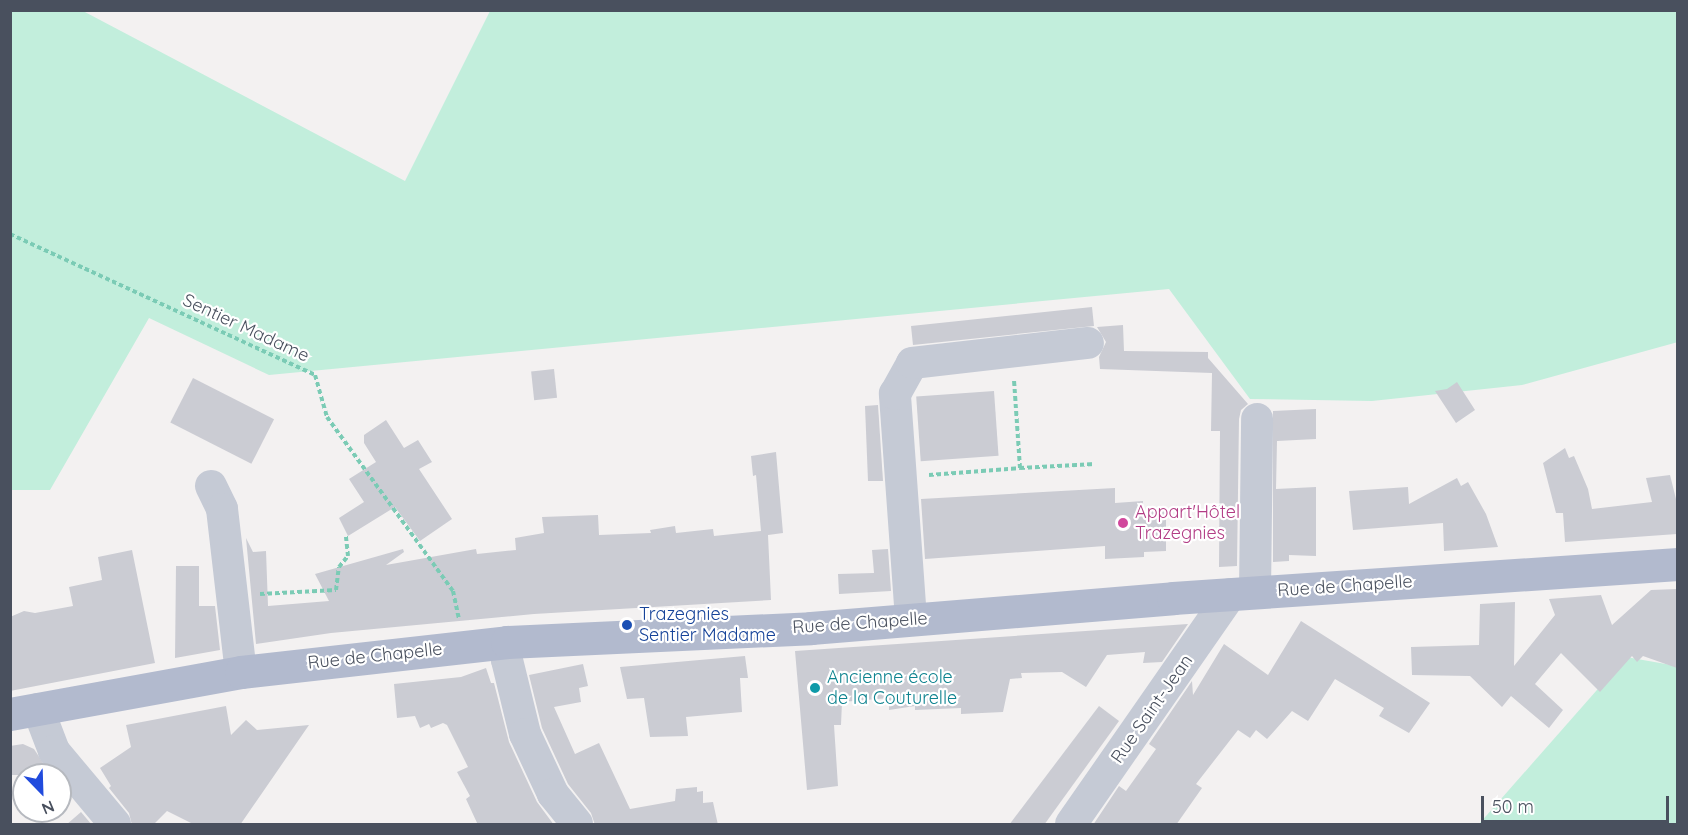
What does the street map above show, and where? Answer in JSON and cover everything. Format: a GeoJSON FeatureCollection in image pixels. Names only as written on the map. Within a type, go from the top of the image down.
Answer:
{"type":"FeatureCollection","features":[{"type":"Feature","properties":{"kind":"main road","name":"Rue de Chapelle"},"geometry":{"type":"LineString","coordinates":[[24,711],[241,672],[507,642],[812,627],[1243,593],[1677,564]]}},
{"type":"Feature","properties":{"kind":"street"},"geometry":{"type":"LineString","coordinates":[[911,620],[895,394],[912,363],[1088,343]]}},
{"type":"Feature","properties":{"kind":"street"},"geometry":{"type":"LineString","coordinates":[[1243,593],[1257,419]]}},
{"type":"Feature","properties":{"kind":"street"},"geometry":{"type":"LineString","coordinates":[[211,486],[222,508],[241,672]]}},
{"type":"Feature","properties":{"kind":"street","name":"Rue Saint-Jean"},"geometry":{"type":"LineString","coordinates":[[1071,825],[1243,593]]}},
{"type":"Feature","properties":{"kind":"street"},"geometry":{"type":"LineString","coordinates":[[507,642],[507,660],[525,734],[553,794],[577,825]]}},
{"type":"Feature","properties":{"kind":"street"},"geometry":{"type":"LineString","coordinates":[[24,711],[116,825]]}},
{"type":"Feature","properties":{"kind":"path","name":"Sentier Madame"},"geometry":{"type":"LineString","coordinates":[[10,234],[315,375],[327,417],[453,591],[464,646]]}},
{"type":"Feature","properties":{"kind":"path"},"geometry":{"type":"LineString","coordinates":[[1012,352],[1020,468]]}},
{"type":"Feature","properties":{"kind":"path"},"geometry":{"type":"LineString","coordinates":[[901,477],[1095,464]]}},
{"type":"Feature","properties":{"kind":"path"},"geometry":{"type":"LineString","coordinates":[[234,596],[336,590],[339,567],[348,556],[346,536]]}},
{"type":"Feature","properties":{"kind":"green space"},"geometry":{"type":"Polygon","coordinates":[[[11,11],[83,11],[405,181],[490,11],[1677,11],[1678,342],[1522,385],[1372,401],[1250,399],[1169,289],[269,375],[149,318],[50,490],[12,490],[11,493],[11,11]]]}},
{"type":"Feature","properties":{"kind":"green space"},"geometry":{"type":"Polygon","coordinates":[[[1626,657],[1677,666],[1677,824],[1479,824],[1626,657]]]}},
{"type":"Feature","properties":{"kind":"building"},"geometry":{"type":"Polygon","coordinates":[[[1092,307],[1094,326],[913,345],[911,326],[1092,307]]]}},
{"type":"Feature","properties":{"kind":"building"},"geometry":{"type":"Polygon","coordinates":[[[1123,325],[1124,351],[1208,352],[1208,358],[1248,404],[1241,410],[1239,419],[1237,566],[1219,567],[1220,431],[1211,431],[1212,373],[1100,369],[1099,357],[1106,342],[1097,327],[1123,325]]]}},
{"type":"Feature","properties":{"kind":"building"},"geometry":{"type":"Polygon","coordinates":[[[554,369],[557,398],[534,400],[531,371],[554,369]]]}},
{"type":"Feature","properties":{"kind":"building"},"geometry":{"type":"Polygon","coordinates":[[[193,378],[274,419],[251,464],[170,423],[193,378]]]}},
{"type":"Feature","properties":{"kind":"building"},"geometry":{"type":"Polygon","coordinates":[[[1457,382],[1475,410],[1456,423],[1435,391],[1447,389],[1457,382]]]}},
{"type":"Feature","properties":{"kind":"building"},"geometry":{"type":"Polygon","coordinates":[[[994,391],[999,456],[921,461],[916,396],[994,391]]]}},
{"type":"Feature","properties":{"kind":"building"},"geometry":{"type":"Polygon","coordinates":[[[878,405],[883,481],[868,481],[865,406],[878,405]]]}},
{"type":"Feature","properties":{"kind":"building"},"geometry":{"type":"Polygon","coordinates":[[[1316,409],[1316,439],[1277,441],[1276,489],[1316,487],[1316,556],[1289,555],[1289,561],[1273,562],[1273,411],[1316,409]]]}},
{"type":"Feature","properties":{"kind":"building"},"geometry":{"type":"Polygon","coordinates":[[[386,420],[404,448],[418,440],[432,462],[419,469],[452,519],[420,541],[395,507],[348,536],[339,518],[364,502],[349,479],[376,462],[364,443],[364,435],[386,420]]]}},
{"type":"Feature","properties":{"kind":"building"},"geometry":{"type":"Polygon","coordinates":[[[1565,448],[1569,458],[1574,456],[1588,489],[1592,509],[1652,502],[1646,478],[1670,475],[1677,503],[1677,534],[1565,542],[1563,513],[1556,513],[1543,463],[1565,448]]]}},
{"type":"Feature","properties":{"kind":"building"},"geometry":{"type":"Polygon","coordinates":[[[776,452],[783,533],[768,535],[771,600],[534,614],[331,633],[256,644],[246,538],[253,552],[266,551],[268,606],[329,601],[315,574],[403,549],[404,552],[386,565],[476,549],[477,554],[516,550],[515,538],[544,533],[542,517],[598,515],[599,535],[651,533],[650,530],[675,526],[676,533],[713,529],[714,536],[761,531],[756,475],[753,476],[751,456],[776,452]]]}},
{"type":"Feature","properties":{"kind":"building"},"geometry":{"type":"Polygon","coordinates":[[[1457,478],[1461,486],[1468,482],[1486,514],[1498,547],[1444,551],[1443,523],[1353,530],[1349,491],[1408,487],[1409,504],[1457,478]]]}},
{"type":"Feature","properties":{"kind":"building"},"geometry":{"type":"Polygon","coordinates":[[[1115,488],[1115,503],[1143,501],[1142,511],[1166,510],[1166,551],[1144,552],[1144,557],[1105,559],[1105,546],[925,559],[921,499],[1115,488]]]}},
{"type":"Feature","properties":{"kind":"building"},"geometry":{"type":"Polygon","coordinates":[[[888,549],[891,591],[839,594],[838,574],[874,573],[872,550],[888,549]]]}},
{"type":"Feature","properties":{"kind":"building"},"geometry":{"type":"Polygon","coordinates":[[[132,550],[155,663],[10,691],[10,617],[24,611],[35,613],[73,606],[69,587],[102,580],[98,557],[132,550]]]}},
{"type":"Feature","properties":{"kind":"building"},"geometry":{"type":"Polygon","coordinates":[[[176,566],[199,566],[199,606],[215,606],[220,650],[175,658],[176,566]]]}},
{"type":"Feature","properties":{"kind":"building"},"geometry":{"type":"Polygon","coordinates":[[[1677,589],[1677,668],[1643,656],[1637,662],[1632,656],[1600,692],[1561,653],[1535,684],[1563,710],[1549,728],[1511,696],[1502,707],[1470,676],[1412,675],[1411,647],[1479,645],[1480,604],[1515,602],[1514,666],[1555,615],[1549,599],[1601,595],[1612,625],[1651,590],[1677,589]]]}},
{"type":"Feature","properties":{"kind":"building"},"geometry":{"type":"Polygon","coordinates":[[[1301,621],[1430,703],[1409,733],[1379,716],[1384,708],[1335,679],[1308,721],[1292,711],[1267,739],[1256,730],[1250,738],[1238,730],[1196,784],[1202,788],[1176,825],[1093,825],[1119,786],[1126,791],[1156,749],[1149,744],[1192,681],[1193,695],[1224,644],[1268,675],[1301,621]]]}},
{"type":"Feature","properties":{"kind":"building"},"geometry":{"type":"Polygon","coordinates":[[[1188,624],[1162,662],[1143,663],[1145,652],[1107,655],[1086,687],[1062,672],[1021,673],[1022,678],[1010,679],[1003,712],[961,714],[961,708],[915,710],[915,706],[889,710],[889,698],[842,702],[841,725],[834,725],[838,786],[807,790],[795,651],[1188,624]]]}},
{"type":"Feature","properties":{"kind":"building"},"geometry":{"type":"Polygon","coordinates":[[[745,656],[748,678],[740,678],[742,712],[686,717],[688,736],[650,737],[644,698],[627,699],[620,667],[745,656]]]}},
{"type":"Feature","properties":{"kind":"building"},"geometry":{"type":"Polygon","coordinates":[[[583,664],[588,686],[579,688],[581,702],[554,707],[575,754],[599,743],[630,809],[675,801],[676,789],[697,787],[697,792],[703,791],[703,803],[713,802],[718,825],[595,825],[591,813],[568,784],[542,728],[529,675],[583,664]]]}},
{"type":"Feature","properties":{"kind":"building"},"geometry":{"type":"Polygon","coordinates":[[[486,668],[491,683],[494,683],[509,742],[537,802],[554,825],[478,825],[466,799],[470,796],[457,772],[468,767],[447,725],[443,723],[431,728],[429,724],[420,728],[415,716],[397,718],[394,684],[461,677],[486,668]]]}},
{"type":"Feature","properties":{"kind":"building"},"geometry":{"type":"Polygon","coordinates":[[[226,706],[231,735],[246,720],[257,730],[309,725],[240,825],[195,825],[167,811],[153,825],[132,825],[129,813],[109,788],[111,786],[100,768],[131,747],[126,725],[226,706]]]}},
{"type":"Feature","properties":{"kind":"building"},"geometry":{"type":"Polygon","coordinates":[[[1099,706],[1119,721],[1044,825],[1009,825],[1099,706]]]}},
{"type":"Feature","properties":{"kind":"building"},"geometry":{"type":"Polygon","coordinates":[[[23,744],[34,749],[43,763],[12,763],[12,775],[10,775],[10,746],[23,744]]]}},
{"type":"Feature","properties":{"kind":"building"},"geometry":{"type":"Polygon","coordinates":[[[81,812],[92,825],[66,825],[72,823],[72,820],[81,812]]]}},
{"type":"Feature","properties":{"kind":"place","name":"Appart'Hôtel Trazegnies"},"geometry":{"type":"Point","coordinates":[1123,523]}},
{"type":"Feature","properties":{"kind":"place","name":"Trazegnies Sentier Madame"},"geometry":{"type":"Point","coordinates":[627,625]}},
{"type":"Feature","properties":{"kind":"place","name":"Ancienne école de la Couturelle"},"geometry":{"type":"Point","coordinates":[815,688]}}]}
